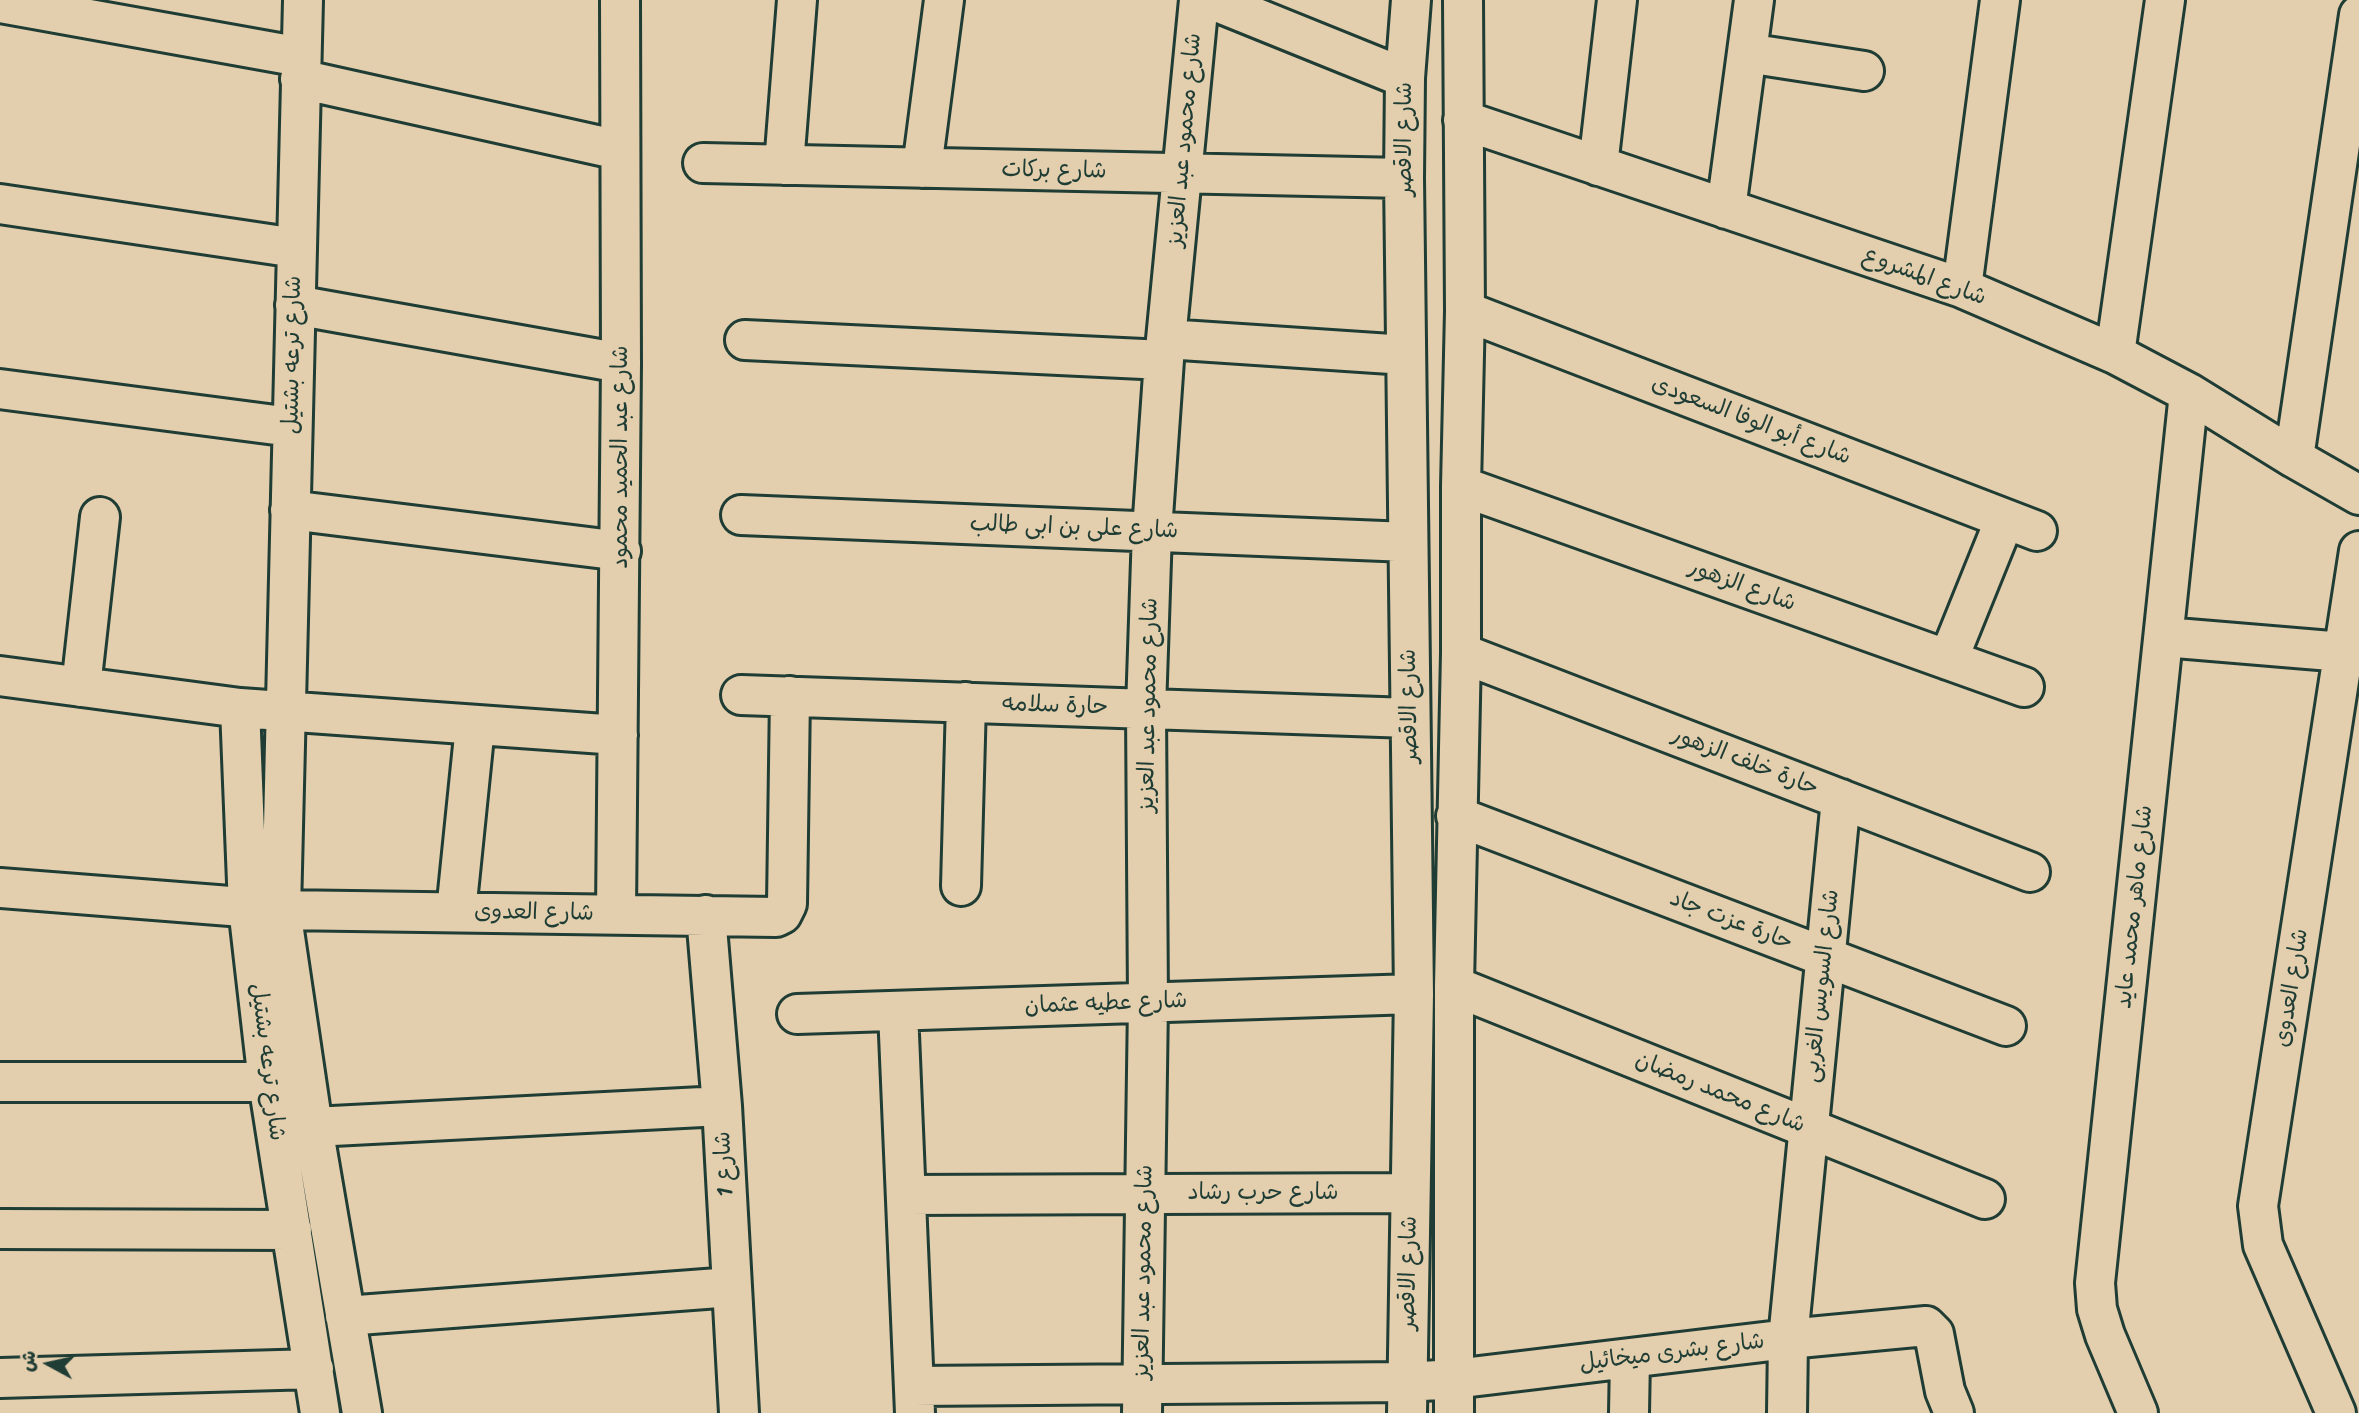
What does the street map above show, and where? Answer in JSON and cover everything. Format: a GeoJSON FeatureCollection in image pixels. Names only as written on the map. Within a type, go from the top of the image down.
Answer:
{"type":"FeatureCollection","features":[{"type":"Feature","properties":{"kind":"street","name":"شارع ترعه بشتيل"},"geometry":{"type":"LineString","coordinates":[[303,0],[286,710],[264,909],[313,1127],[362,1413]]}},
{"type":"Feature","properties":{"kind":"street","name":"شارع عبد الحميد محمود"},"geometry":{"type":"LineString","coordinates":[[616,913],[621,551],[620,0]]}},
{"type":"Feature","properties":{"kind":"street"},"geometry":{"type":"LineString","coordinates":[[784,165],[797,0]]}},
{"type":"Feature","properties":{"kind":"street"},"geometry":{"type":"LineString","coordinates":[[922,168],[944,0]]}},
{"type":"Feature","properties":{"kind":"street","name":"شارع محمود عبد العزيز"},"geometry":{"type":"LineString","coordinates":[[1142,1399],[1148,1003],[1146,709],[1152,531],[1165,349],[1199,0]]}},
{"type":"Feature","properties":{"kind":"street"},"geometry":{"type":"LineString","coordinates":[[1212,0],[1405,78]]}},
{"type":"Feature","properties":{"kind":"street","name":"شارع الاقصر"},"geometry":{"type":"LineString","coordinates":[[1407,1397],[1414,994],[1404,178],[1405,78],[1411,0]]}},
{"type":"Feature","properties":{"kind":"street","name":"شارع الاقصر"},"geometry":{"type":"LineString","coordinates":[[1454,1396],[1454,986],[1465,311],[1463,0]]}},
{"type":"Feature","properties":{"kind":"street"},"geometry":{"type":"LineString","coordinates":[[1598,166],[1617,0]]}},
{"type":"Feature","properties":{"kind":"street"},"geometry":{"type":"LineString","coordinates":[[1726,209],[1754,0]]}},
{"type":"Feature","properties":{"kind":"street"},"geometry":{"type":"LineString","coordinates":[[1962,288],[2000,0]]}},
{"type":"Feature","properties":{"kind":"street"},"geometry":{"type":"LineString","coordinates":[[2115,354],[2165,0]]}},
{"type":"Feature","properties":{"kind":"street"},"geometry":{"type":"LineString","coordinates":[[0,3],[301,68],[619,150]]}},
{"type":"Feature","properties":{"kind":"street"},"geometry":{"type":"LineString","coordinates":[[2294,458],[2359,15]]}},
{"type":"Feature","properties":{"kind":"street"},"geometry":{"type":"LineString","coordinates":[[1747,53],[1864,71]]}},
{"type":"Feature","properties":{"kind":"street","name":"شارع المشروع"},"geometry":{"type":"LineString","coordinates":[[1462,120],[1962,288],[2115,354],[2189,393],[2359,495]]}},
{"type":"Feature","properties":{"kind":"street","name":"شارع بركات"},"geometry":{"type":"LineString","coordinates":[[703,163],[1404,178]]}},
{"type":"Feature","properties":{"kind":"street"},"geometry":{"type":"LineString","coordinates":[[0,204],[296,248]]}},
{"type":"Feature","properties":{"kind":"street"},"geometry":{"type":"LineString","coordinates":[[295,305],[621,363]]}},
{"type":"Feature","properties":{"kind":"street","name":"شارع أبو الوفا السعودى"},"geometry":{"type":"LineString","coordinates":[[1465,311],[2021,525],[1948,660]]}},
{"type":"Feature","properties":{"kind":"street"},"geometry":{"type":"LineString","coordinates":[[745,340],[1406,355]]}},
{"type":"Feature","properties":{"kind":"street"},"geometry":{"type":"LineString","coordinates":[[0,389],[292,427]]}},
{"type":"Feature","properties":{"kind":"street","name":"شارع ماهر محمد عايد"},"geometry":{"type":"LineString","coordinates":[[2138,1413],[2105,1335],[2097,1309],[2095,1283],[2189,393]]}},
{"type":"Feature","properties":{"kind":"street","name":"شارع الزهور"},"geometry":{"type":"LineString","coordinates":[[1461,486],[2024,687]]}},
{"type":"Feature","properties":{"kind":"street"},"geometry":{"type":"LineString","coordinates":[[290,510],[621,551]]}},
{"type":"Feature","properties":{"kind":"street","name":"شارع على بن ابى طالب"},"geometry":{"type":"LineString","coordinates":[[741,515],[1408,542]]}},
{"type":"Feature","properties":{"kind":"street"},"geometry":{"type":"LineString","coordinates":[[81,687],[100,517]]}},
{"type":"Feature","properties":{"kind":"street","name":"شارع العدوى"},"geometry":{"type":"LineString","coordinates":[[2336,1413],[2263,1245],[2258,1206],[2359,551]]}},
{"type":"Feature","properties":{"kind":"street"},"geometry":{"type":"LineString","coordinates":[[2164,637],[2343,652]]}},
{"type":"Feature","properties":{"kind":"street","name":"حارة خلف الزهور"},"geometry":{"type":"LineString","coordinates":[[1461,653],[2030,872]]}},
{"type":"Feature","properties":{"kind":"street"},"geometry":{"type":"LineString","coordinates":[[0,676],[240,708],[618,735]]}},
{"type":"Feature","properties":{"kind":"street","name":"حارة سلامه"},"geometry":{"type":"LineString","coordinates":[[741,695],[1410,718]]}},
{"type":"Feature","properties":{"kind":"street","name":"شارع العدوى"},"geometry":{"type":"LineString","coordinates":[[0,887],[264,909],[776,917],[785,910],[787,904],[790,696]]}},
{"type":"Feature","properties":{"kind":"street"},"geometry":{"type":"LineString","coordinates":[[961,886],[966,702]]}},
{"type":"Feature","properties":{"kind":"street","name":"شارع ترعه بشتيل"},"geometry":{"type":"LineString","coordinates":[[240,708],[264,909],[268,1082],[320,1413]]}},
{"type":"Feature","properties":{"kind":"street"},"geometry":{"type":"LineString","coordinates":[[456,912],[475,726]]}},
{"type":"Feature","properties":{"kind":"street","name":"شارع السويس الغربى"},"geometry":{"type":"LineString","coordinates":[[1787,1413],[1788,1339],[1841,799]]}},
{"type":"Feature","properties":{"kind":"street","name":"حارة عزت جاد"},"geometry":{"type":"LineString","coordinates":[[1456,816],[2006,1026]]}},
{"type":"Feature","properties":{"kind":"street","name":"شارع 1"},"geometry":{"type":"LineString","coordinates":[[706,915],[722,1106],[739,1413]]}},
{"type":"Feature","properties":{"kind":"street","name":"شارع محمد رمضان"},"geometry":{"type":"LineString","coordinates":[[1454,986],[1985,1199]]}},
{"type":"Feature","properties":{"kind":"street","name":"شارع عطيه عثمان"},"geometry":{"type":"LineString","coordinates":[[797,1014],[1414,994]]}},
{"type":"Feature","properties":{"kind":"street"},"geometry":{"type":"LineString","coordinates":[[898,1011],[915,1399]]}},
{"type":"Feature","properties":{"kind":"street"},"geometry":{"type":"LineString","coordinates":[[0,1082],[268,1082]]}},
{"type":"Feature","properties":{"kind":"street"},"geometry":{"type":"LineString","coordinates":[[313,1127],[722,1106]]}},
{"type":"Feature","properties":{"kind":"street","name":"شارع حرب رشاد"},"geometry":{"type":"LineString","coordinates":[[906,1195],[1410,1193]]}},
{"type":"Feature","properties":{"kind":"street"},"geometry":{"type":"LineString","coordinates":[[0,1229],[292,1230]]}},
{"type":"Feature","properties":{"kind":"street"},"geometry":{"type":"LineString","coordinates":[[345,1316],[732,1287]]}},
{"type":"Feature","properties":{"kind":"street","name":"شارع بشرى ميخائيل"},"geometry":{"type":"LineString","coordinates":[[915,1399],[1454,1396],[1630,1358],[1926,1326],[1934,1334],[1945,1391],[1954,1413]]}},
{"type":"Feature","properties":{"kind":"street"},"geometry":{"type":"LineString","coordinates":[[1629,1413],[1630,1358]]}},
{"type":"Feature","properties":{"kind":"street"},"geometry":{"type":"LineString","coordinates":[[0,1378],[314,1370]]}}]}
